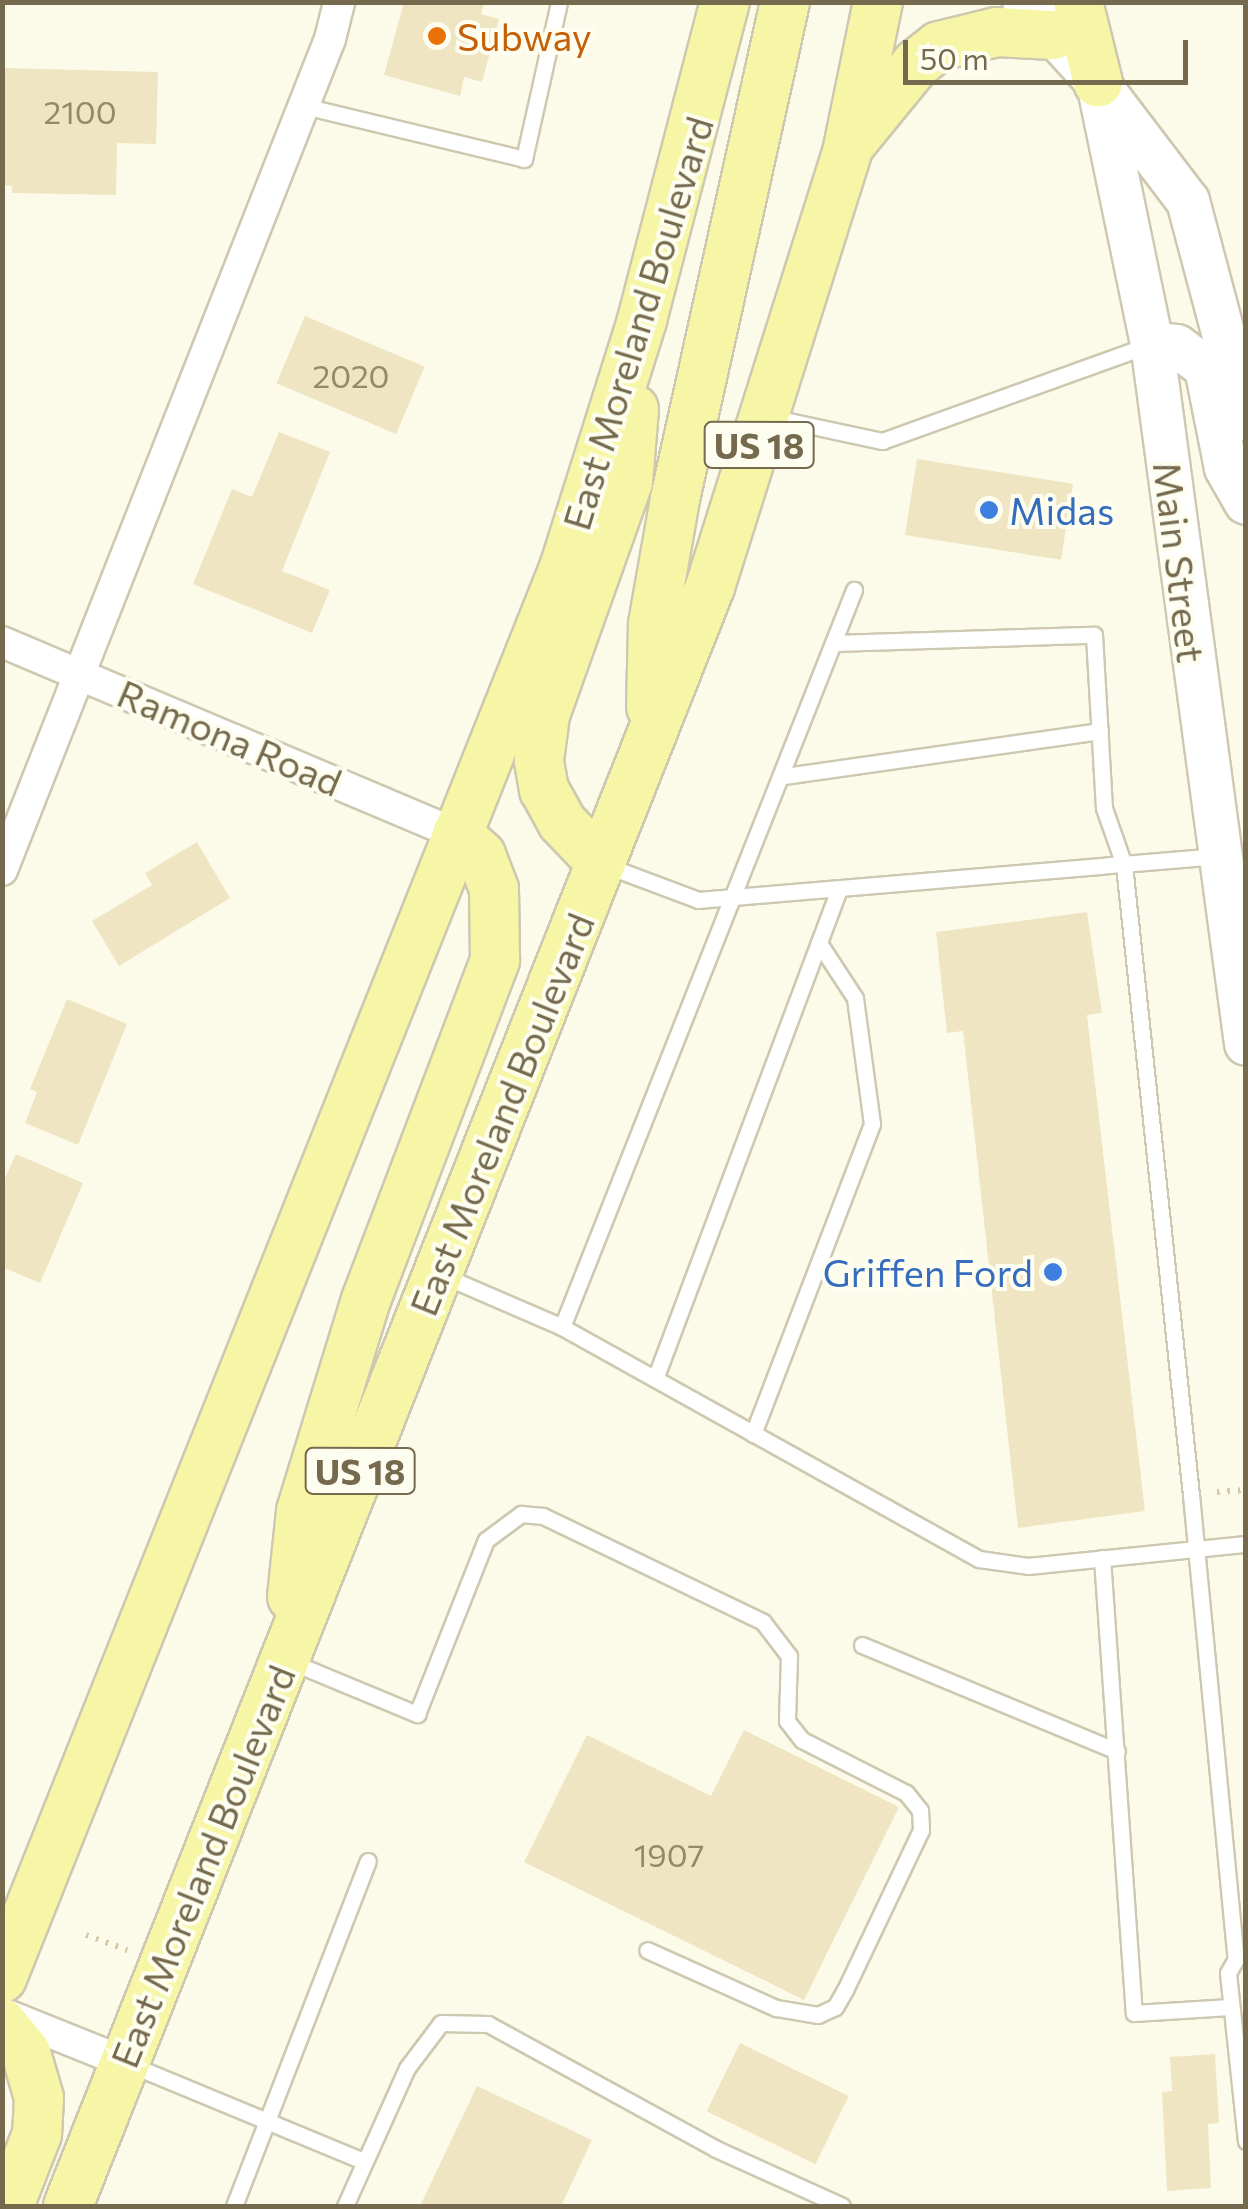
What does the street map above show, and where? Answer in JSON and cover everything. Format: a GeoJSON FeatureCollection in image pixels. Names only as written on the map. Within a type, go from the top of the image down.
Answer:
{"type":"FeatureCollection","features":[{"type":"Feature","properties":{"kind":"main road","name":"East Moreland Boulevard"},"geometry":{"type":"LineString","coordinates":[[2,1978],[564,568],[642,320],[726,2]]}},
{"type":"Feature","properties":{"kind":"main road"},"geometry":{"type":"LineString","coordinates":[[651,736],[653,624],[675,499],[785,2]]}},
{"type":"Feature","properties":{"kind":"main road","name":"East Moreland Boulevard"},"geometry":{"type":"LineString","coordinates":[[68,2206],[651,736],[768,416],[848,148],[878,2]]}},
{"type":"Feature","properties":{"kind":"main road"},"geometry":{"type":"LineString","coordinates":[[848,148],[916,64],[939,46],[1051,13],[1098,83],[1188,201],[1246,419]]}},
{"type":"Feature","properties":{"kind":"main road","name":"Main Street"},"geometry":{"type":"LineString","coordinates":[[1098,83],[1152,344],[1232,855],[1246,1044]]}},
{"type":"Feature","properties":{"kind":"main road"},"geometry":{"type":"LineString","coordinates":[[601,863],[562,822],[544,790],[539,761],[546,714],[628,482],[642,320]]}},
{"type":"Feature","properties":{"kind":"main road"},"geometry":{"type":"LineString","coordinates":[[1152,344],[1178,346],[1206,368],[1226,468],[1246,503]]}},
{"type":"Feature","properties":{"kind":"main road"},"geometry":{"type":"LineString","coordinates":[[285,1660],[301,1511],[366,1300],[495,960],[494,890],[481,855],[458,834]]}},
{"type":"Feature","properties":{"kind":"main road"},"geometry":{"type":"LineString","coordinates":[[2,2023],[26,2053],[40,2098],[36,2134],[9,2206]]}},
{"type":"Feature","properties":{"kind":"street"},"geometry":{"type":"LineString","coordinates":[[2,870],[304,106],[339,2]]}},
{"type":"Feature","properties":{"kind":"street","name":"Ramona Road"},"geometry":{"type":"LineString","coordinates":[[2,642],[458,834]]}},
{"type":"Feature","properties":{"kind":"street"},"geometry":{"type":"LineString","coordinates":[[2,2013],[124,2062]]}},
{"type":"Feature","properties":{"kind":"lane"},"geometry":{"type":"LineString","coordinates":[[304,106],[524,159],[559,2]]}},
{"type":"Feature","properties":{"kind":"lane"},"geometry":{"type":"LineString","coordinates":[[768,416],[882,441],[1152,344]]}},
{"type":"Feature","properties":{"kind":"lane"},"geometry":{"type":"LineString","coordinates":[[562,1327],[736,898],[854,590]]}},
{"type":"Feature","properties":{"kind":"lane"},"geometry":{"type":"LineString","coordinates":[[834,643],[1094,635],[1104,808],[1124,865],[1197,1549],[1236,1960],[1228,1973],[1246,2141]]}},
{"type":"Feature","properties":{"kind":"lane"},"geometry":{"type":"LineString","coordinates":[[784,776],[1100,731]]}},
{"type":"Feature","properties":{"kind":"lane"},"geometry":{"type":"LineString","coordinates":[[601,863],[698,900],[838,892],[1232,855]]}},
{"type":"Feature","properties":{"kind":"lane"},"geometry":{"type":"LineString","coordinates":[[655,1379],[838,892]]}},
{"type":"Feature","properties":{"kind":"lane"},"geometry":{"type":"LineString","coordinates":[[754,1434],[872,1124],[854,998],[818,944]]}},
{"type":"Feature","properties":{"kind":"lane"},"geometry":{"type":"LineString","coordinates":[[438,1273],[562,1327],[979,1560],[1028,1566],[1246,1544]]}},
{"type":"Feature","properties":{"kind":"lane"},"geometry":{"type":"LineString","coordinates":[[285,1660],[417,1714],[486,1540],[520,1514],[544,1516],[762,1622],[789,1656],[787,1721],[802,1740],[906,1794],[920,1810],[922,1830],[844,1990],[835,2006],[818,2015],[776,2008],[647,1950]]}},
{"type":"Feature","properties":{"kind":"lane"},"geometry":{"type":"LineString","coordinates":[[1102,1558],[1134,2013],[1230,2007]]}},
{"type":"Feature","properties":{"kind":"lane"},"geometry":{"type":"LineString","coordinates":[[862,1645],[1117,1752]]}},
{"type":"Feature","properties":{"kind":"lane"},"geometry":{"type":"LineString","coordinates":[[234,2206],[264,2120],[368,1862]]}},
{"type":"Feature","properties":{"kind":"lane"},"geometry":{"type":"LineString","coordinates":[[345,2206],[361,2160],[407,2068],[442,2024],[488,2024],[716,2149],[842,2206]]}},
{"type":"Feature","properties":{"kind":"lane"},"geometry":{"type":"LineString","coordinates":[[124,2062],[361,2160]]}},
{"type":"Feature","properties":{"kind":"path"},"geometry":{"type":"LineString","coordinates":[[86,1935],[128,1951]]}},
{"type":"Feature","properties":{"kind":"building"},"geometry":{"type":"Polygon","coordinates":[[[404,2],[484,2],[481,14],[499,19],[482,82],[464,77],[460,96],[384,75],[404,2]]]}},
{"type":"Feature","properties":{"kind":"building"},"geometry":{"type":"Polygon","coordinates":[[[5,68],[158,72],[156,144],[117,143],[116,195],[12,193],[12,186],[2,185],[5,68]]]}},
{"type":"Feature","properties":{"kind":"building"},"geometry":{"type":"Polygon","coordinates":[[[305,316],[425,367],[396,434],[276,383],[305,316]]]}},
{"type":"Feature","properties":{"kind":"building"},"geometry":{"type":"Polygon","coordinates":[[[279,432],[330,452],[282,571],[330,590],[312,633],[193,584],[232,489],[252,497],[279,432]]]}},
{"type":"Feature","properties":{"kind":"building","name":"Midas"},"geometry":{"type":"Polygon","coordinates":[[[917,459],[1073,484],[1061,560],[905,535],[917,459]]]}},
{"type":"Feature","properties":{"kind":"building"},"geometry":{"type":"Polygon","coordinates":[[[197,842],[230,898],[119,966],[92,921],[152,885],[145,873],[197,842]]]}},
{"type":"Feature","properties":{"kind":"building","name":"Griffen Ford"},"geometry":{"type":"Polygon","coordinates":[[[1087,912],[1102,1013],[1087,1015],[1145,1511],[1018,1528],[963,1031],[947,1033],[936,932],[1087,912]]]}},
{"type":"Feature","properties":{"kind":"building"},"geometry":{"type":"Polygon","coordinates":[[[67,999],[127,1024],[78,1145],[25,1123],[37,1092],[30,1089],[67,999]]]}},
{"type":"Feature","properties":{"kind":"building"},"geometry":{"type":"Polygon","coordinates":[[[16,1154],[83,1183],[40,1283],[2,1267],[2,1185],[16,1154]]]}},
{"type":"Feature","properties":{"kind":"building"},"geometry":{"type":"Polygon","coordinates":[[[744,1730],[899,1807],[804,2000],[524,1862],[587,1735],[711,1796],[744,1730]]]}},
{"type":"Feature","properties":{"kind":"building"},"geometry":{"type":"Polygon","coordinates":[[[740,2043],[849,2096],[815,2164],[707,2111],[740,2043]]]}},
{"type":"Feature","properties":{"kind":"building"},"geometry":{"type":"Polygon","coordinates":[[[1215,2054],[1219,2123],[1208,2124],[1211,2188],[1167,2191],[1162,2092],[1172,2091],[1170,2057],[1215,2054]]]}},
{"type":"Feature","properties":{"kind":"building"},"geometry":{"type":"Polygon","coordinates":[[[477,2086],[592,2140],[561,2206],[420,2206],[477,2086]]]}},
{"type":"Feature","properties":{"kind":"place","name":"Subway"},"geometry":{"type":"Point","coordinates":[437,36]}},
{"type":"Feature","properties":{"kind":"place","name":"Midas"},"geometry":{"type":"Point","coordinates":[989,510]}},
{"type":"Feature","properties":{"kind":"place","name":"Griffen Ford"},"geometry":{"type":"Point","coordinates":[1053,1272]}}]}
